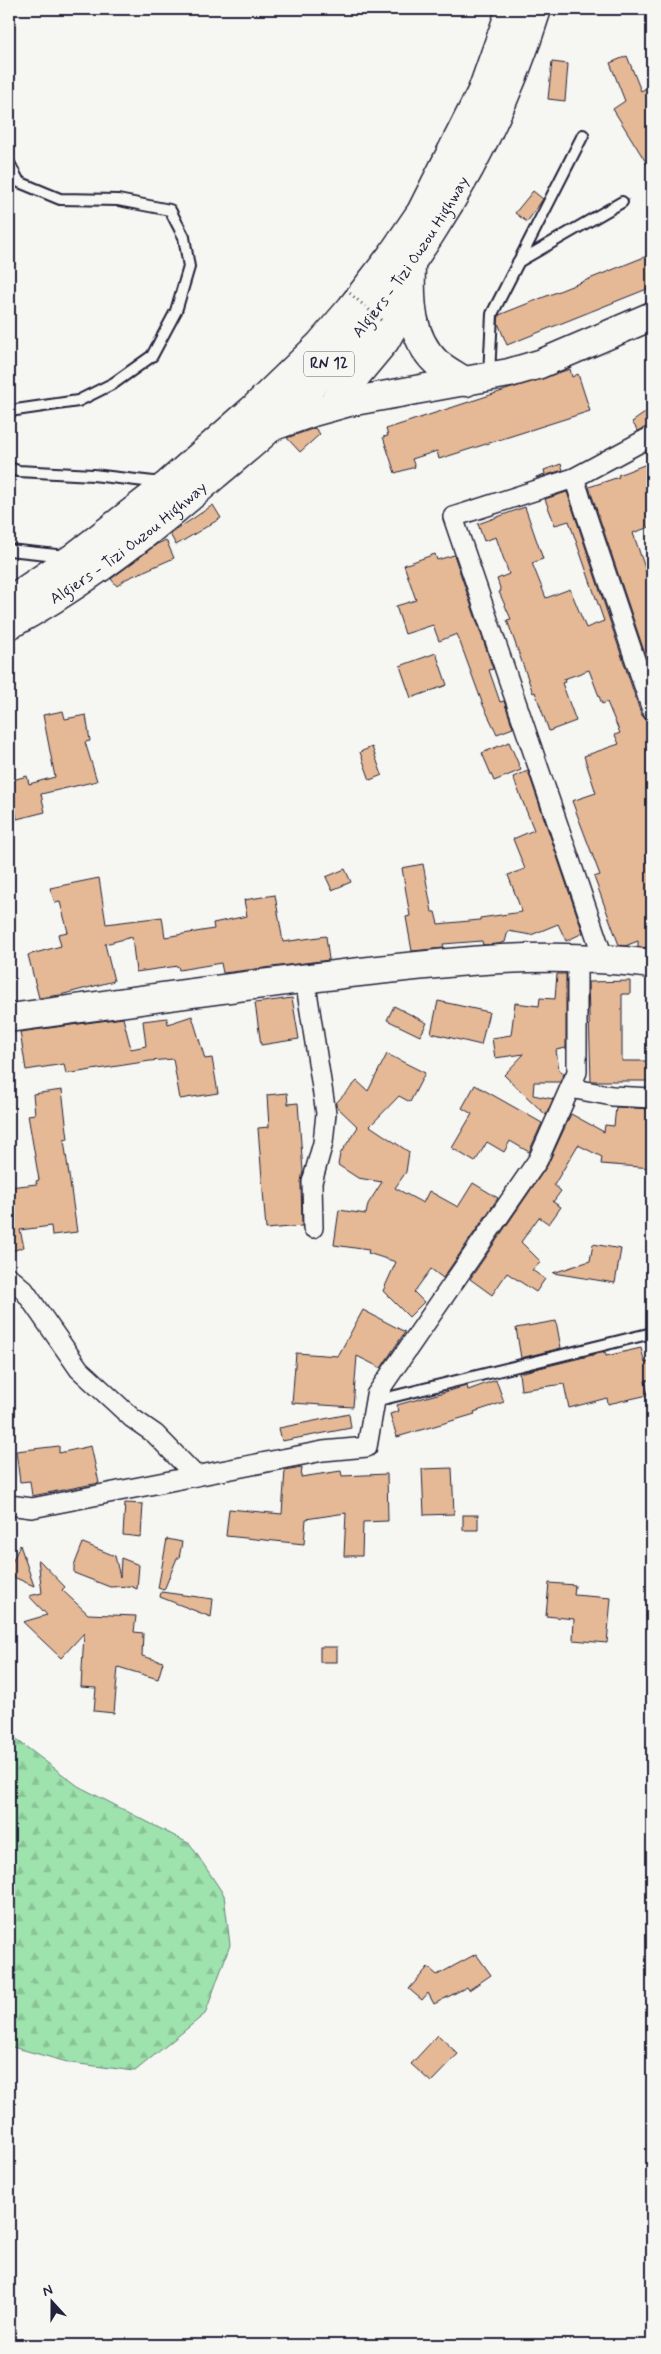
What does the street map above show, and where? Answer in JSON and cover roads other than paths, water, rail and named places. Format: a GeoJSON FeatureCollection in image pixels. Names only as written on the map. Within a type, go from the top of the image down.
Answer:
{"type":"FeatureCollection","features":[{"type":"Feature","properties":{"kind":"main road","name":"Algiers - Tizi Ouzou Highway"},"geometry":{"type":"LineString","coordinates":[[9,601],[74,557],[168,484],[252,410],[320,344],[352,308],[391,256],[420,212],[482,91],[511,9]]}},
{"type":"Feature","properties":{"kind":"main road","name":"Algiers - Tizi Ouzou Highway"},"geometry":{"type":"LineString","coordinates":[[9,625],[84,579],[187,500],[271,427],[367,322],[411,264],[440,221],[503,102],[537,9]]}},
{"type":"Feature","properties":{"kind":"main road"},"geometry":{"type":"LineString","coordinates":[[411,264],[410,297],[414,321],[428,352],[437,363],[477,380]]}},
{"type":"Feature","properties":{"kind":"main road"},"geometry":{"type":"LineString","coordinates":[[330,407],[385,341],[410,297]]}},
{"type":"Feature","properties":{"kind":"main road"},"geometry":{"type":"LineString","coordinates":[[271,427],[330,407],[477,380],[540,364],[652,316]]}},
{"type":"Feature","properties":{"kind":"main road"},"geometry":{"type":"LineString","coordinates":[[9,1018],[474,959],[577,956],[603,957],[652,964]]}},
{"type":"Feature","properties":{"kind":"street"},"geometry":{"type":"LineString","coordinates":[[603,957],[453,517],[574,478],[652,436]]}},
{"type":"Feature","properties":{"kind":"street"},"geometry":{"type":"LineString","coordinates":[[574,478],[645,671],[652,710]]}},
{"type":"Feature","properties":{"kind":"street"},"geometry":{"type":"LineString","coordinates":[[9,1505],[32,1508],[323,1452],[367,1447],[376,1396],[538,1160],[577,1072],[577,956]]}},
{"type":"Feature","properties":{"kind":"street"},"geometry":{"type":"LineString","coordinates":[[305,979],[326,1113],[323,1143],[312,1182],[314,1228]]}},
{"type":"Feature","properties":{"kind":"street"},"geometry":{"type":"LineString","coordinates":[[570,1088],[612,1096],[652,1098]]}},
{"type":"Feature","properties":{"kind":"street"},"geometry":{"type":"LineString","coordinates":[[9,1277],[24,1290],[79,1369],[132,1418],[156,1434],[196,1476]]}},
{"type":"Feature","properties":{"kind":"lane"},"geometry":{"type":"LineString","coordinates":[[477,380],[492,314],[583,135]]}},
{"type":"Feature","properties":{"kind":"lane"},"geometry":{"type":"LineString","coordinates":[[9,163],[18,182],[60,199],[118,200],[170,210],[184,237],[189,268],[176,311],[152,356],[114,383],[78,401],[9,411]]}},
{"type":"Feature","properties":{"kind":"lane"},"geometry":{"type":"LineString","coordinates":[[518,262],[622,202]]}},
{"type":"Feature","properties":{"kind":"lane"},"geometry":{"type":"LineString","coordinates":[[9,468],[18,471],[93,475],[168,484]]}},
{"type":"Feature","properties":{"kind":"lane"},"geometry":{"type":"LineString","coordinates":[[9,550],[74,557]]}},
{"type":"Feature","properties":{"kind":"lane"},"geometry":{"type":"LineString","coordinates":[[375,1401],[652,1333]]}}]}
